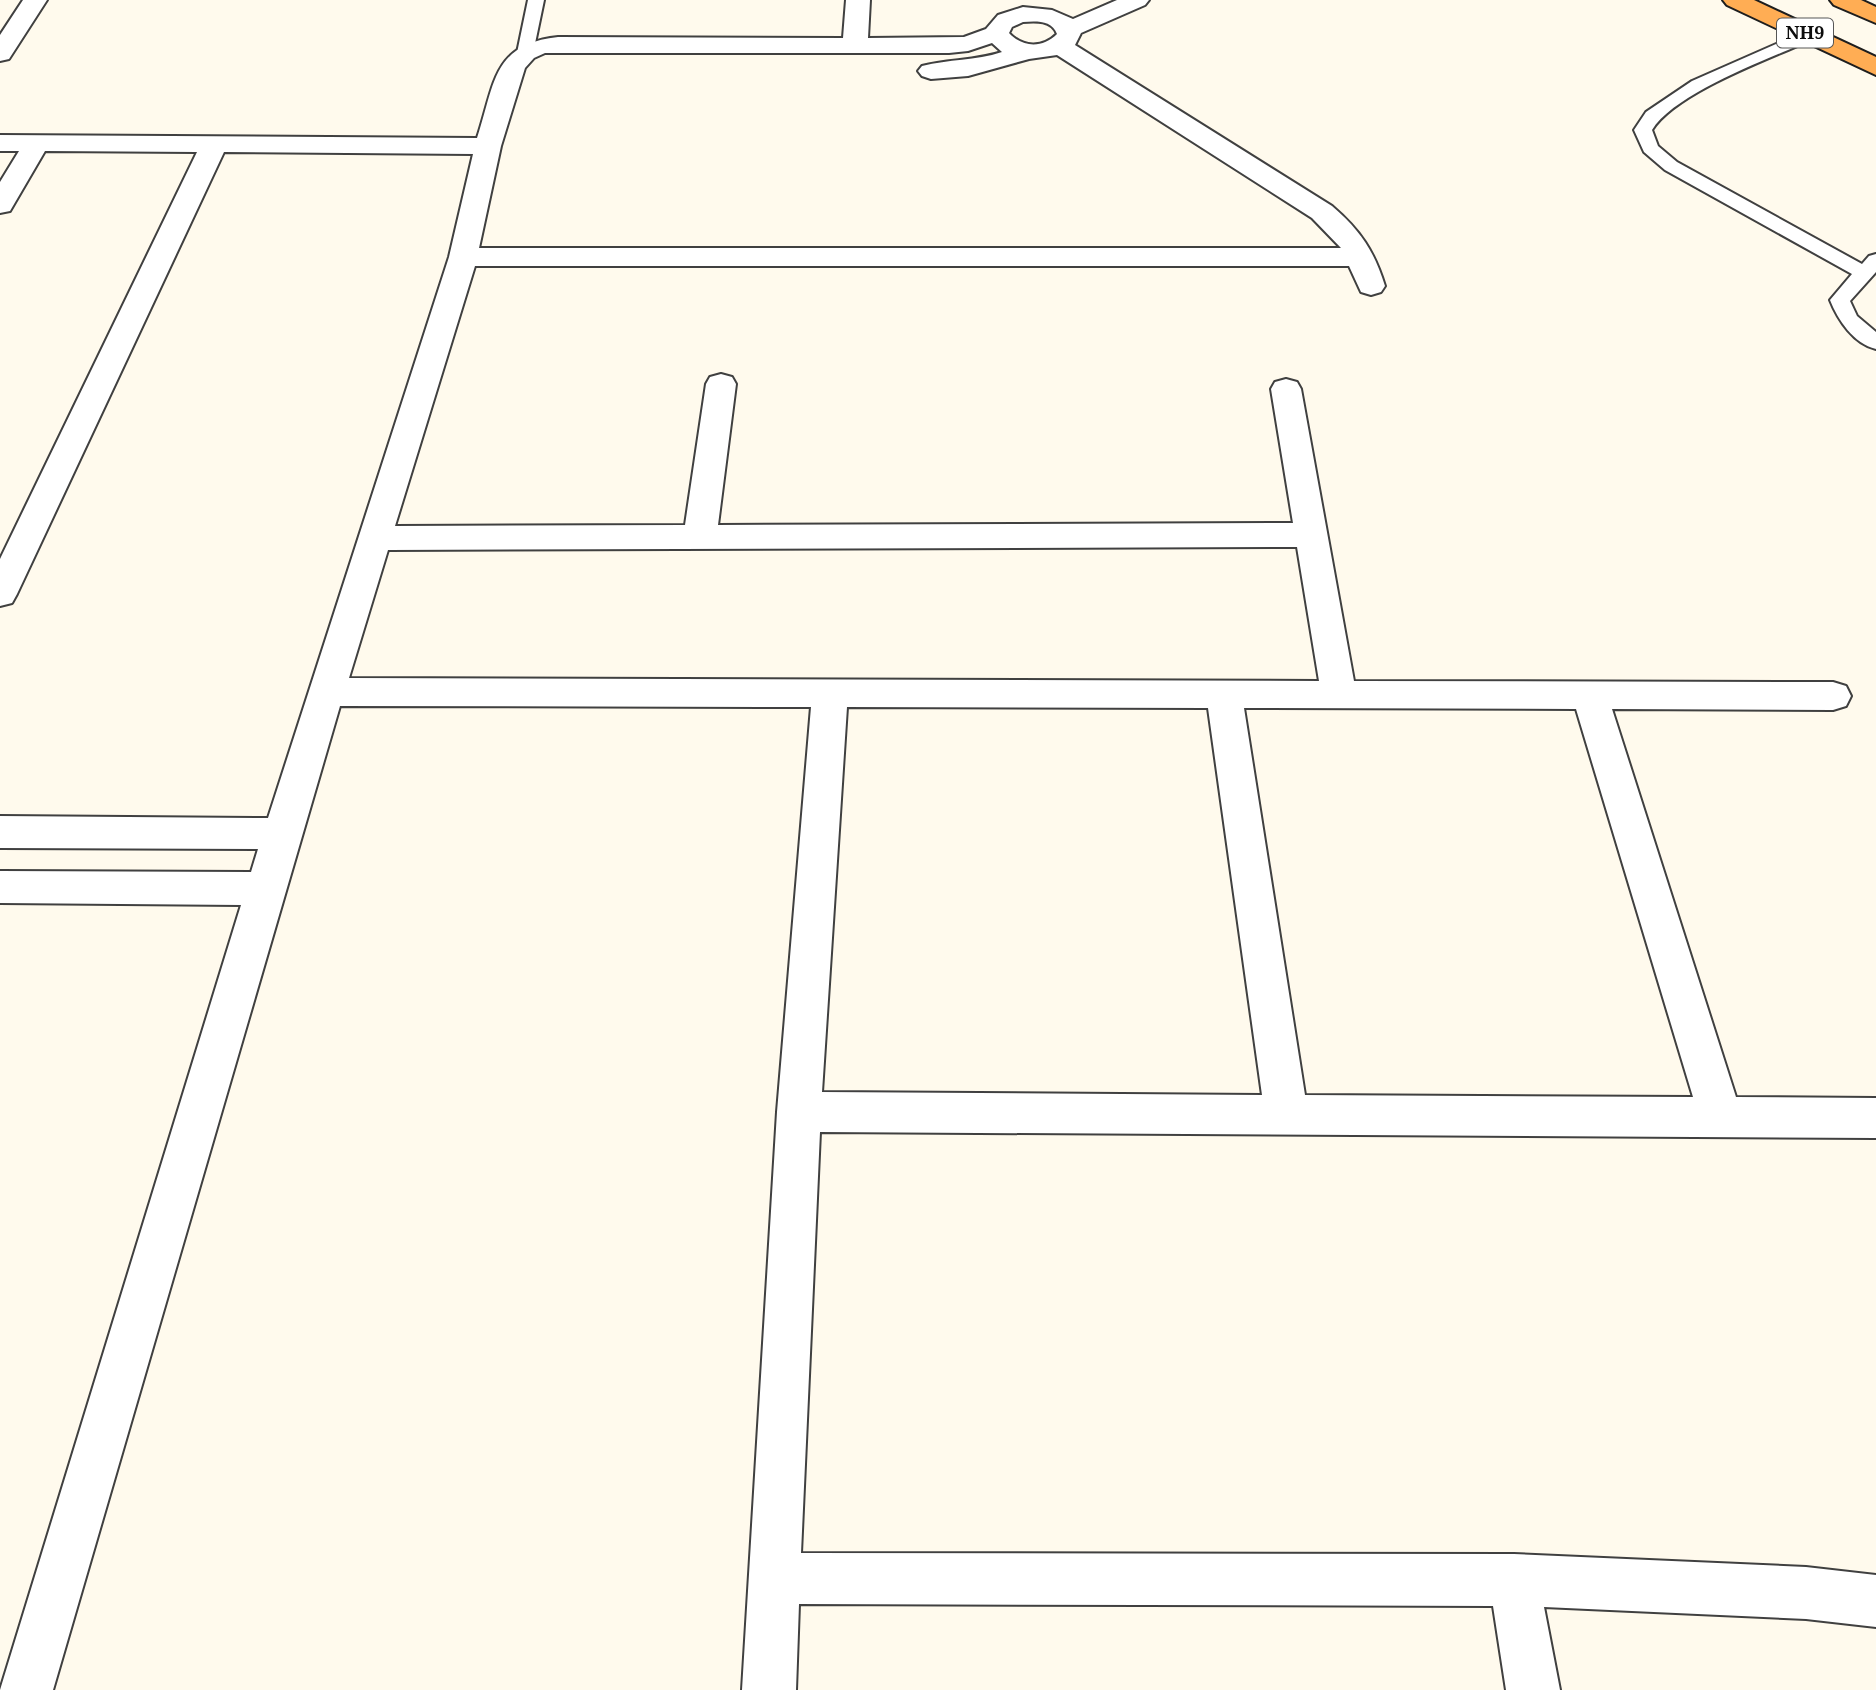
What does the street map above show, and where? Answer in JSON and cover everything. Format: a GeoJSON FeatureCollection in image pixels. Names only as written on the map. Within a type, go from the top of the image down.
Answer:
{"type":"FeatureCollection","features":[{"type":"Feature","properties":{"kind":"highway","name":"NH9"},"geometry":{"type":"LineString","coordinates":[[1735,0],[1876,67]]}},
{"type":"Feature","properties":{"kind":"highway","name":"NH9"},"geometry":{"type":"LineString","coordinates":[[1842,0],[1876,16]]}},
{"type":"Feature","properties":{"kind":"street"},"geometry":{"type":"LineString","coordinates":[[0,54],[35,0]]}},
{"type":"Feature","properties":{"kind":"street"},"geometry":{"type":"LineString","coordinates":[[855,46],[858,0]]}},
{"type":"Feature","properties":{"kind":"street"},"geometry":{"type":"LineString","coordinates":[[1047,15],[1089,0]]}},
{"type":"Feature","properties":{"kind":"street"},"geometry":{"type":"LineString","coordinates":[[902,71],[974,69],[997,64],[1065,38],[1137,0]]}},
{"type":"Feature","properties":{"kind":"street"},"geometry":{"type":"LineString","coordinates":[[26,1690],[282,834],[329,692],[463,257],[488,146],[519,60],[540,46],[558,44],[949,46],[968,44],[1001,19],[1023,14],[1047,15],[1057,19],[1065,38],[1341,227],[1362,257],[1371,286]]}},
{"type":"Feature","properties":{"kind":"street"},"geometry":{"type":"LineString","coordinates":[[1001,19],[1006,45],[1027,51]]}},
{"type":"Feature","properties":{"kind":"street"},"geometry":{"type":"LineString","coordinates":[[519,60],[558,69]]}},
{"type":"Feature","properties":{"kind":"street"},"geometry":{"type":"LineString","coordinates":[[0,143],[488,146]]}},
{"type":"Feature","properties":{"kind":"street"},"geometry":{"type":"LineString","coordinates":[[0,205],[37,144]]}},
{"type":"Feature","properties":{"kind":"street"},"geometry":{"type":"LineString","coordinates":[[0,594],[214,145]]}},
{"type":"Feature","properties":{"kind":"street"},"geometry":{"type":"LineString","coordinates":[[463,257],[1362,257]]}},
{"type":"Feature","properties":{"kind":"street"},"geometry":{"type":"LineString","coordinates":[[700,538],[722,384]]}},
{"type":"Feature","properties":{"kind":"street"},"geometry":{"type":"LineString","coordinates":[[1286,389],[1339,695]]}},
{"type":"Feature","properties":{"kind":"street"},"geometry":{"type":"LineString","coordinates":[[376,538],[1313,535]]}},
{"type":"Feature","properties":{"kind":"street"},"geometry":{"type":"LineString","coordinates":[[329,692],[1833,696]]}},
{"type":"Feature","properties":{"kind":"street"},"geometry":{"type":"LineString","coordinates":[[769,1690],[799,1112],[831,695]]}},
{"type":"Feature","properties":{"kind":"street"},"geometry":{"type":"LineString","coordinates":[[1224,695],[1286,1114]]}},
{"type":"Feature","properties":{"kind":"street"},"geometry":{"type":"LineString","coordinates":[[1590,696],[1721,1117]]}},
{"type":"Feature","properties":{"kind":"street"},"geometry":{"type":"LineString","coordinates":[[0,832],[282,834]]}},
{"type":"Feature","properties":{"kind":"street"},"geometry":{"type":"LineString","coordinates":[[0,887],[266,889]]}},
{"type":"Feature","properties":{"kind":"street"},"geometry":{"type":"LineString","coordinates":[[799,1112],[1876,1118]]}},
{"type":"Feature","properties":{"kind":"street"},"geometry":{"type":"LineString","coordinates":[[774,1578],[1514,1580],[1806,1592],[1876,1601]]}},
{"type":"Feature","properties":{"kind":"street"},"geometry":{"type":"LineString","coordinates":[[1514,1580],[1533,1690]]}},
{"type":"Feature","properties":{"kind":"lane"},"geometry":{"type":"LineString","coordinates":[[519,60],[536,0]]}},
{"type":"Feature","properties":{"kind":"lane"},"geometry":{"type":"LineString","coordinates":[[1808,35],[1699,86],[1652,116],[1643,130],[1650,148],[1671,166],[1870,267],[1840,300],[1848,319],[1876,343]]}}]}
